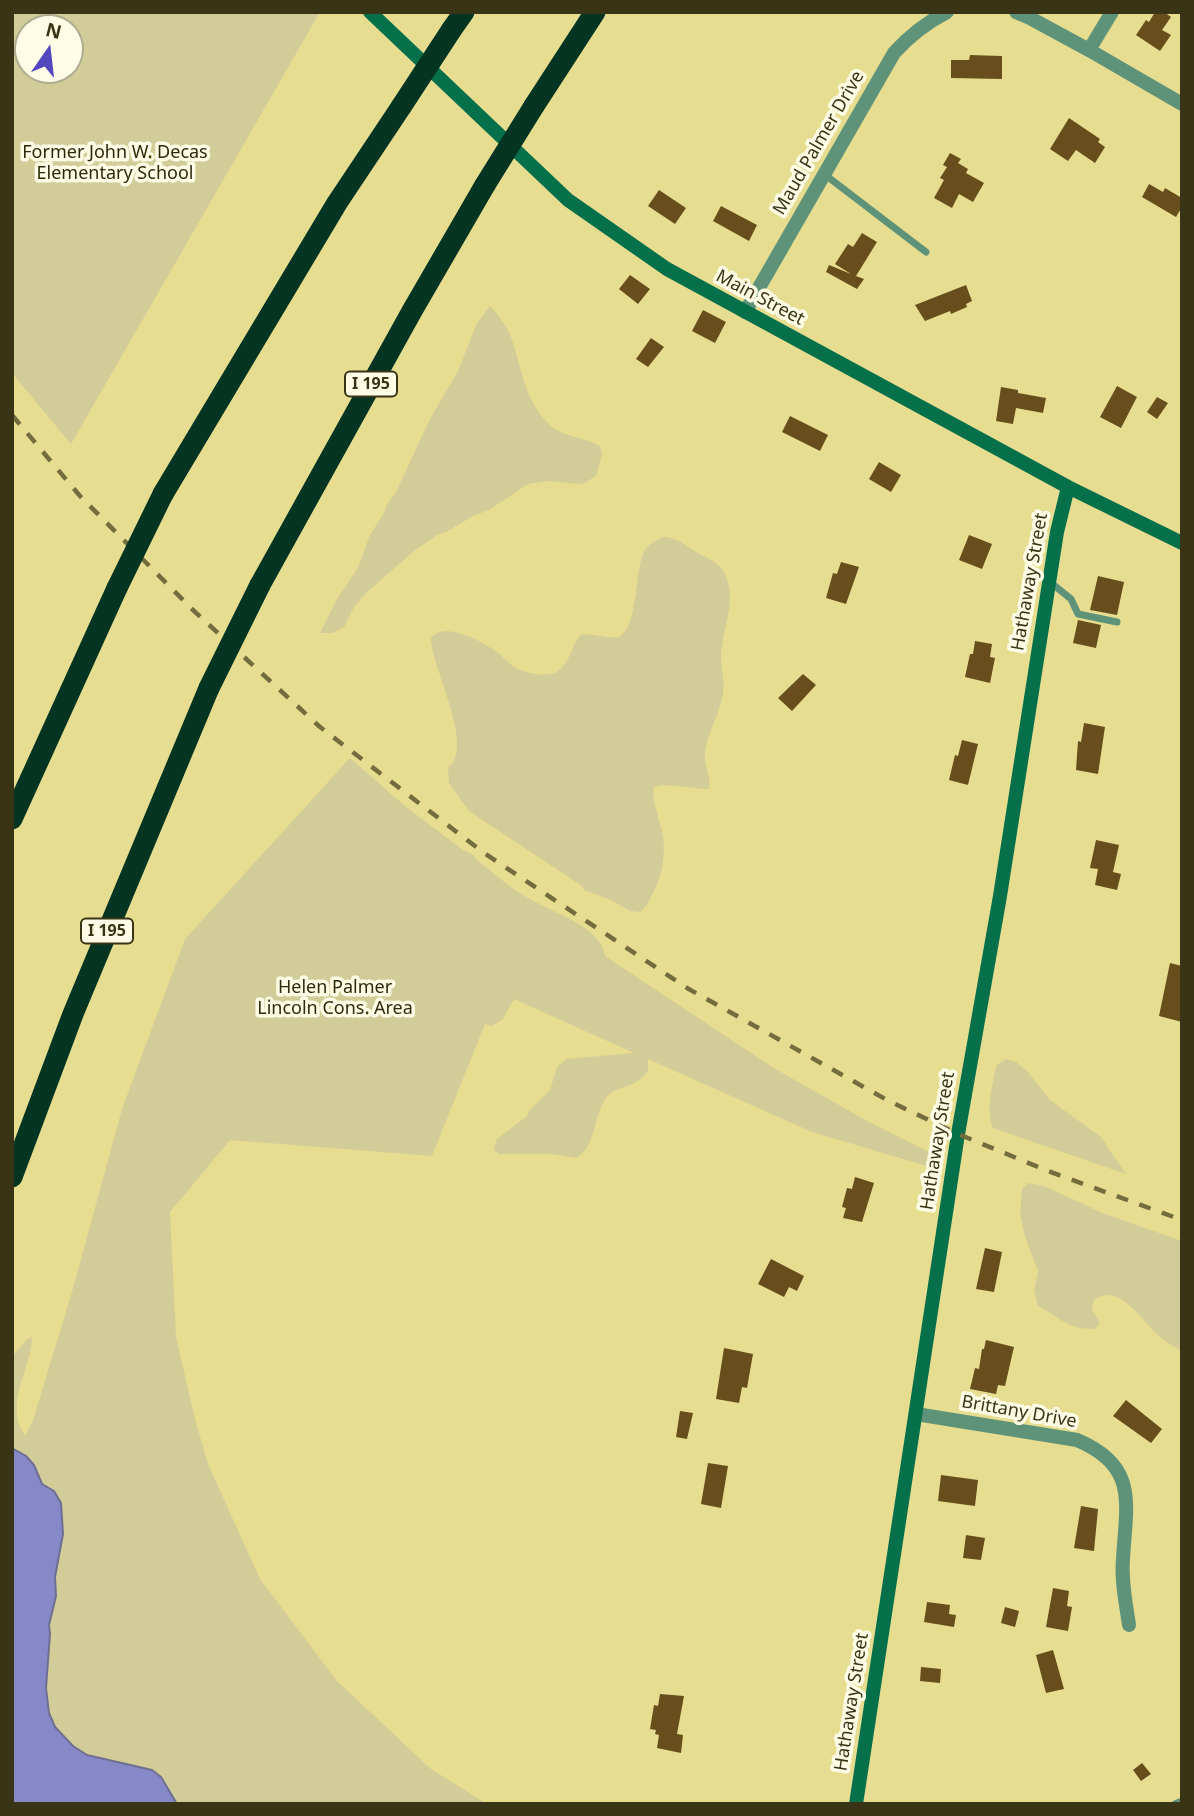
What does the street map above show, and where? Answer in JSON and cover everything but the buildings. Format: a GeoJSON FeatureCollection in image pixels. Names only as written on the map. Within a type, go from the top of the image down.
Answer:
{"type":"FeatureCollection","features":[{"type":"Feature","properties":{"kind":"highway","name":"I 195"},"geometry":{"type":"LineString","coordinates":[[12,1177],[73,1014],[209,688],[260,584],[411,311],[485,185],[595,12]]}},
{"type":"Feature","properties":{"kind":"highway"},"geometry":{"type":"LineString","coordinates":[[12,819],[163,494],[337,204],[458,21]]}},
{"type":"Feature","properties":{"kind":"street","name":"Main Street"},"geometry":{"type":"LineString","coordinates":[[370,12],[568,200],[667,270],[1068,487],[1182,543]]}},
{"type":"Feature","properties":{"kind":"street","name":"Maud Palmer Drive"},"geometry":{"type":"LineString","coordinates":[[745,312],[894,53],[909,36],[947,12]]}},
{"type":"Feature","properties":{"kind":"street"},"geometry":{"type":"LineString","coordinates":[[1016,12],[1089,50],[1182,104]]}},
{"type":"Feature","properties":{"kind":"street"},"geometry":{"type":"LineString","coordinates":[[1089,50],[1112,12]]}},
{"type":"Feature","properties":{"kind":"street","name":"Hathaway Street"},"geometry":{"type":"LineString","coordinates":[[856,1804],[958,1134],[1000,897],[1049,581],[1068,487]]}},
{"type":"Feature","properties":{"kind":"street","name":"Brittany Drive"},"geometry":{"type":"LineString","coordinates":[[916,1414],[1077,1440],[1093,1446],[1108,1459],[1120,1476],[1126,1493],[1128,1510],[1122,1562],[1129,1625]]}},
{"type":"Feature","properties":{"kind":"lane"},"geometry":{"type":"LineString","coordinates":[[824,173],[926,252]]}},
{"type":"Feature","properties":{"kind":"lane"},"geometry":{"type":"LineString","coordinates":[[1049,581],[1071,599],[1078,614],[1117,622]]}},
{"type":"Feature","properties":{"kind":"lane"},"geometry":{"type":"LineString","coordinates":[[1175,1804],[1182,1801]]}},
{"type":"Feature","properties":{"kind":"green space","name":"Former John W. Decas Elementary School"},"geometry":{"type":"Polygon","coordinates":[[[12,12],[320,12],[71,444],[12,373],[12,12]]]}},
{"type":"Feature","properties":{"kind":"green space"},"geometry":{"type":"Polygon","coordinates":[[[490,306],[509,333],[529,395],[541,416],[555,429],[600,446],[602,454],[596,476],[583,484],[548,481],[528,484],[489,510],[437,535],[367,592],[354,607],[344,627],[332,633],[320,633],[337,599],[358,568],[370,535],[396,492],[430,419],[458,371],[477,323],[490,306]]]}},
{"type":"Feature","properties":{"kind":"green space"},"geometry":{"type":"Polygon","coordinates":[[[663,537],[680,542],[719,566],[729,584],[730,594],[721,659],[723,692],[705,752],[709,789],[672,785],[654,787],[664,855],[655,889],[640,912],[630,911],[611,900],[584,890],[582,886],[469,811],[449,783],[448,768],[455,758],[457,743],[455,725],[431,638],[446,631],[456,632],[485,644],[520,670],[540,674],[554,673],[564,666],[582,634],[619,637],[625,631],[633,611],[644,551],[663,537]]]}},
{"type":"Feature","properties":{"kind":"green space","name":"Helen Palmer Lincoln Cons. Area"},"geometry":{"type":"Polygon","coordinates":[[[350,758],[405,806],[463,850],[474,855],[509,886],[586,928],[602,946],[605,956],[772,1067],[869,1122],[939,1157],[937,1169],[812,1132],[648,1059],[648,1071],[641,1078],[612,1092],[606,1098],[592,1137],[584,1152],[577,1158],[551,1154],[499,1154],[494,1150],[496,1140],[527,1116],[550,1090],[557,1067],[566,1059],[634,1053],[514,999],[503,1019],[492,1026],[485,1024],[432,1156],[230,1140],[170,1212],[176,1337],[208,1464],[260,1579],[337,1681],[431,1769],[487,1804],[111,1804],[48,1743],[26,1456],[12,1448],[12,1357],[27,1339],[32,1337],[31,1350],[17,1398],[19,1423],[25,1436],[33,1420],[72,1292],[122,1109],[185,939],[350,758]]]}},
{"type":"Feature","properties":{"kind":"green space"},"geometry":{"type":"Polygon","coordinates":[[[1006,1059],[1016,1062],[1027,1071],[1050,1100],[1101,1137],[1126,1174],[993,1128],[990,1105],[996,1066],[1006,1059]]]}},
{"type":"Feature","properties":{"kind":"green space"},"geometry":{"type":"Polygon","coordinates":[[[1028,1183],[1044,1186],[1105,1214],[1182,1241],[1182,1351],[1169,1344],[1129,1305],[1112,1295],[1103,1295],[1094,1300],[1092,1309],[1100,1323],[1095,1329],[1070,1325],[1038,1306],[1034,1290],[1038,1271],[1025,1237],[1020,1213],[1022,1189],[1028,1183]]]}},
{"type":"Feature","properties":{"kind":"water"},"geometry":{"type":"Polygon","coordinates":[[[12,1448],[26,1456],[34,1465],[42,1484],[54,1491],[61,1503],[63,1534],[55,1577],[56,1596],[49,1625],[46,1688],[49,1713],[55,1727],[73,1746],[87,1755],[152,1770],[161,1777],[177,1804],[12,1804],[12,1448]]]}},
{"type":"Feature","properties":{"kind":"railway"},"geometry":{"type":"LineString","coordinates":[[12,415],[80,496],[193,610],[320,727],[484,853],[687,988],[887,1100],[958,1134],[1048,1171],[1182,1220]]}}]}
